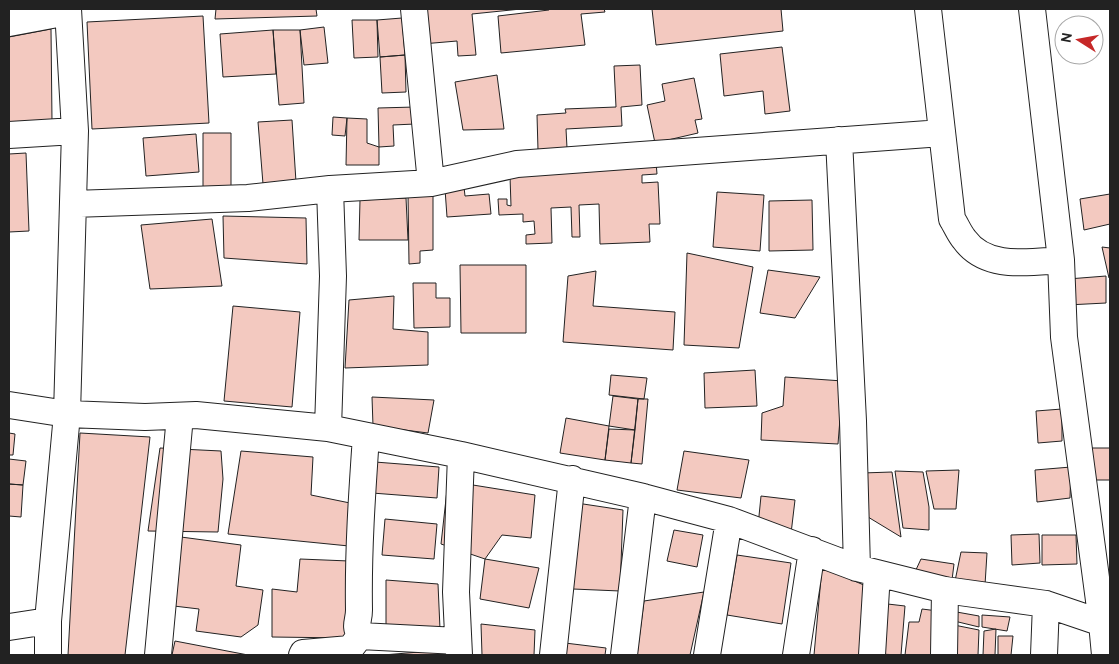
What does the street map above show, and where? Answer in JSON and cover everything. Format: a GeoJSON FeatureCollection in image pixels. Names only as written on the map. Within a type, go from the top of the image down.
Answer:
{"type":"FeatureCollection","features":[{"type":"Feature","properties":{"kind":"street"},"geometry":{"type":"LineString","coordinates":[[414,9],[431,183]]}},
{"type":"Feature","properties":{"kind":"street"},"geometry":{"type":"LineString","coordinates":[[928,9],[952,219],[964,239],[979,254],[1008,263],[1061,260]]}},
{"type":"Feature","properties":{"kind":"street"},"geometry":{"type":"LineString","coordinates":[[1032,9],[1061,260],[1064,337],[1106,625],[1105,655]]}},
{"type":"Feature","properties":{"kind":"street"},"geometry":{"type":"LineString","coordinates":[[9,23],[68,11],[75,131],[67,414],[48,621],[48,655]]}},
{"type":"Feature","properties":{"kind":"street"},"geometry":{"type":"LineString","coordinates":[[9,135],[75,131]]}},
{"type":"Feature","properties":{"kind":"street"},"geometry":{"type":"LineString","coordinates":[[73,204],[248,198],[330,189],[431,183],[517,164],[942,132]]}},
{"type":"Feature","properties":{"kind":"street"},"geometry":{"type":"LineString","coordinates":[[839,140],[852,412],[867,571],[872,655]]}},
{"type":"Feature","properties":{"kind":"street"},"geometry":{"type":"LineString","coordinates":[[328,428],[333,276],[330,189]]}},
{"type":"Feature","properties":{"kind":"street"},"geometry":{"type":"LineString","coordinates":[[9,405],[67,414],[196,416],[247,419],[328,428],[572,479],[729,520],[867,571],[945,590],[1046,604],[1106,625]]}},
{"type":"Feature","properties":{"kind":"street"},"geometry":{"type":"LineString","coordinates":[[158,655],[180,416]]}},
{"type":"Feature","properties":{"kind":"street"},"geometry":{"type":"LineString","coordinates":[[360,636],[356,627],[359,614],[358,577],[366,436]]}},
{"type":"Feature","properties":{"kind":"street"},"geometry":{"type":"LineString","coordinates":[[360,636],[459,648],[456,592],[461,455]]}},
{"type":"Feature","properties":{"kind":"street"},"geometry":{"type":"LineString","coordinates":[[553,655],[572,479]]}},
{"type":"Feature","properties":{"kind":"street"},"geometry":{"type":"LineString","coordinates":[[624,655],[643,497]]}},
{"type":"Feature","properties":{"kind":"street"},"geometry":{"type":"LineString","coordinates":[[707,655],[729,520]]}},
{"type":"Feature","properties":{"kind":"street"},"geometry":{"type":"LineString","coordinates":[[796,655],[812,550]]}},
{"type":"Feature","properties":{"kind":"street"},"geometry":{"type":"LineString","coordinates":[[944,655],[945,590]]}},
{"type":"Feature","properties":{"kind":"street"},"geometry":{"type":"LineString","coordinates":[[1044,655],[1046,604]]}},
{"type":"Feature","properties":{"kind":"street"},"geometry":{"type":"LineString","coordinates":[[9,626],[48,621]]}},
{"type":"Feature","properties":{"kind":"street"},"geometry":{"type":"LineString","coordinates":[[302,655],[303,653],[350,649],[360,636]]}},
{"type":"Feature","properties":{"kind":"building"},"geometry":{"type":"Polygon","coordinates":[[[216,9],[316,9],[317,16],[215,19],[216,9]]]}},
{"type":"Feature","properties":{"kind":"building"},"geometry":{"type":"Polygon","coordinates":[[[419,9],[521,9],[472,14],[476,55],[458,56],[457,41],[422,44],[419,9]]]}},
{"type":"Feature","properties":{"kind":"building"},"geometry":{"type":"Polygon","coordinates":[[[549,9],[604,9],[605,12],[581,14],[585,45],[501,53],[498,16],[549,9]]]}},
{"type":"Feature","properties":{"kind":"building"},"geometry":{"type":"Polygon","coordinates":[[[652,9],[781,9],[783,31],[656,45],[652,9]]]}},
{"type":"Feature","properties":{"kind":"building"},"geometry":{"type":"Polygon","coordinates":[[[203,16],[209,123],[92,129],[87,22],[203,16]]]}},
{"type":"Feature","properties":{"kind":"building"},"geometry":{"type":"Polygon","coordinates":[[[402,18],[405,55],[380,57],[377,20],[402,18]]]}},
{"type":"Feature","properties":{"kind":"building"},"geometry":{"type":"Polygon","coordinates":[[[352,20],[377,20],[378,57],[354,58],[352,20]]]}},
{"type":"Feature","properties":{"kind":"building"},"geometry":{"type":"Polygon","coordinates":[[[324,27],[328,63],[304,65],[300,30],[324,27]]]}},
{"type":"Feature","properties":{"kind":"building"},"geometry":{"type":"Polygon","coordinates":[[[51,29],[52,121],[9,123],[9,37],[51,29]]]}},
{"type":"Feature","properties":{"kind":"building"},"geometry":{"type":"Polygon","coordinates":[[[273,30],[276,74],[223,77],[220,34],[273,30]]]}},
{"type":"Feature","properties":{"kind":"building"},"geometry":{"type":"Polygon","coordinates":[[[273,30],[300,30],[304,103],[279,105],[273,30]]]}},
{"type":"Feature","properties":{"kind":"building"},"geometry":{"type":"Polygon","coordinates":[[[782,47],[790,111],[765,114],[763,91],[724,96],[720,54],[782,47]]]}},
{"type":"Feature","properties":{"kind":"building"},"geometry":{"type":"Polygon","coordinates":[[[405,55],[406,92],[382,93],[380,57],[405,55]]]}},
{"type":"Feature","properties":{"kind":"building"},"geometry":{"type":"Polygon","coordinates":[[[640,65],[642,105],[621,107],[622,126],[566,129],[567,148],[538,150],[537,115],[566,113],[565,109],[616,107],[614,66],[640,65]]]}},
{"type":"Feature","properties":{"kind":"building"},"geometry":{"type":"Polygon","coordinates":[[[497,75],[504,129],[463,130],[455,82],[497,75]]]}},
{"type":"Feature","properties":{"kind":"building"},"geometry":{"type":"Polygon","coordinates":[[[694,78],[702,119],[695,120],[698,133],[655,143],[647,105],[665,101],[662,84],[694,78]]]}},
{"type":"Feature","properties":{"kind":"building"},"geometry":{"type":"Polygon","coordinates":[[[415,107],[415,124],[393,125],[394,146],[379,147],[378,108],[415,107]]]}},
{"type":"Feature","properties":{"kind":"building"},"geometry":{"type":"Polygon","coordinates":[[[333,117],[347,118],[345,136],[332,135],[333,117]]]}},
{"type":"Feature","properties":{"kind":"building"},"geometry":{"type":"Polygon","coordinates":[[[347,118],[367,119],[367,143],[379,147],[379,165],[346,165],[347,118]]]}},
{"type":"Feature","properties":{"kind":"building"},"geometry":{"type":"Polygon","coordinates":[[[292,120],[296,182],[263,184],[258,122],[292,120]]]}},
{"type":"Feature","properties":{"kind":"building"},"geometry":{"type":"Polygon","coordinates":[[[203,133],[231,133],[231,192],[203,191],[203,133]]]}},
{"type":"Feature","properties":{"kind":"building"},"geometry":{"type":"Polygon","coordinates":[[[196,134],[199,172],[146,176],[143,138],[196,134]]]}},
{"type":"Feature","properties":{"kind":"building"},"geometry":{"type":"Polygon","coordinates":[[[26,153],[29,231],[9,232],[9,154],[26,153]]]}},
{"type":"Feature","properties":{"kind":"building"},"geometry":{"type":"Polygon","coordinates":[[[656,162],[657,174],[642,175],[642,183],[658,182],[660,224],[649,224],[650,242],[600,244],[599,204],[579,205],[580,237],[572,237],[571,207],[551,208],[552,243],[526,244],[526,235],[535,234],[534,221],[523,222],[523,214],[499,215],[498,199],[507,199],[507,205],[511,206],[510,176],[656,162]]]}},
{"type":"Feature","properties":{"kind":"building"},"geometry":{"type":"Polygon","coordinates":[[[464,187],[465,196],[489,194],[491,214],[447,217],[445,189],[464,187]]]}},
{"type":"Feature","properties":{"kind":"building"},"geometry":{"type":"Polygon","coordinates":[[[433,192],[433,250],[420,251],[420,263],[409,264],[408,193],[433,192]]]}},
{"type":"Feature","properties":{"kind":"building"},"geometry":{"type":"Polygon","coordinates":[[[717,192],[764,195],[760,251],[713,247],[717,192]]]}},
{"type":"Feature","properties":{"kind":"building"},"geometry":{"type":"Polygon","coordinates":[[[1110,194],[1110,224],[1084,230],[1080,199],[1110,194]]]}},
{"type":"Feature","properties":{"kind":"building"},"geometry":{"type":"Polygon","coordinates":[[[406,198],[408,240],[359,240],[360,200],[406,198]]]}},
{"type":"Feature","properties":{"kind":"building"},"geometry":{"type":"Polygon","coordinates":[[[812,200],[813,250],[769,251],[769,201],[812,200]]]}},
{"type":"Feature","properties":{"kind":"building"},"geometry":{"type":"Polygon","coordinates":[[[223,216],[306,218],[307,264],[224,258],[223,216]]]}},
{"type":"Feature","properties":{"kind":"building"},"geometry":{"type":"Polygon","coordinates":[[[212,219],[222,286],[150,289],[141,225],[212,219]]]}},
{"type":"Feature","properties":{"kind":"building"},"geometry":{"type":"Polygon","coordinates":[[[1102,247],[1110,248],[1110,278],[1109,278],[1102,247]]]}},
{"type":"Feature","properties":{"kind":"building"},"geometry":{"type":"Polygon","coordinates":[[[687,253],[753,267],[739,348],[684,345],[687,253]]]}},
{"type":"Feature","properties":{"kind":"building"},"geometry":{"type":"Polygon","coordinates":[[[460,265],[526,265],[526,333],[461,333],[460,265]]]}},
{"type":"Feature","properties":{"kind":"building"},"geometry":{"type":"Polygon","coordinates":[[[768,270],[820,277],[795,318],[760,313],[768,270]]]}},
{"type":"Feature","properties":{"kind":"building"},"geometry":{"type":"Polygon","coordinates":[[[596,271],[593,306],[675,312],[673,350],[563,342],[568,276],[596,271]]]}},
{"type":"Feature","properties":{"kind":"building"},"geometry":{"type":"Polygon","coordinates":[[[1106,276],[1106,303],[1067,305],[1068,279],[1106,276]]]}},
{"type":"Feature","properties":{"kind":"building"},"geometry":{"type":"Polygon","coordinates":[[[413,283],[436,283],[436,298],[450,298],[450,327],[414,328],[413,283]]]}},
{"type":"Feature","properties":{"kind":"building"},"geometry":{"type":"Polygon","coordinates":[[[394,296],[393,329],[428,332],[428,365],[345,368],[349,300],[394,296]]]}},
{"type":"Feature","properties":{"kind":"building"},"geometry":{"type":"Polygon","coordinates":[[[233,306],[300,312],[292,407],[224,401],[233,306]]]}},
{"type":"Feature","properties":{"kind":"building"},"geometry":{"type":"Polygon","coordinates":[[[755,370],[757,406],[705,408],[704,373],[755,370]]]}},
{"type":"Feature","properties":{"kind":"building"},"geometry":{"type":"Polygon","coordinates":[[[611,375],[647,378],[644,399],[609,395],[611,375]]]}},
{"type":"Feature","properties":{"kind":"building"},"geometry":{"type":"Polygon","coordinates":[[[785,377],[843,381],[838,444],[761,440],[762,413],[783,406],[785,377]]]}},
{"type":"Feature","properties":{"kind":"building"},"geometry":{"type":"Polygon","coordinates":[[[613,396],[638,399],[635,430],[609,426],[613,396]]]}},
{"type":"Feature","properties":{"kind":"building"},"geometry":{"type":"Polygon","coordinates":[[[372,397],[434,400],[428,433],[373,426],[372,397]]]}},
{"type":"Feature","properties":{"kind":"building"},"geometry":{"type":"Polygon","coordinates":[[[638,399],[648,399],[642,464],[631,463],[638,399]]]}},
{"type":"Feature","properties":{"kind":"building"},"geometry":{"type":"Polygon","coordinates":[[[1062,409],[1062,441],[1038,443],[1036,411],[1062,409]]]}},
{"type":"Feature","properties":{"kind":"building"},"geometry":{"type":"Polygon","coordinates":[[[566,418],[609,426],[605,460],[560,453],[566,418]]]}},
{"type":"Feature","properties":{"kind":"building"},"geometry":{"type":"Polygon","coordinates":[[[609,429],[635,430],[631,463],[605,460],[609,429]]]}},
{"type":"Feature","properties":{"kind":"building"},"geometry":{"type":"Polygon","coordinates":[[[9,433],[15,434],[13,455],[9,455],[9,433]]]}},
{"type":"Feature","properties":{"kind":"building"},"geometry":{"type":"Polygon","coordinates":[[[80,433],[150,437],[125,655],[68,655],[80,433]]]}},
{"type":"Feature","properties":{"kind":"building"},"geometry":{"type":"Polygon","coordinates":[[[160,448],[221,451],[223,479],[218,532],[148,531],[160,448]]]}},
{"type":"Feature","properties":{"kind":"building"},"geometry":{"type":"Polygon","coordinates":[[[1089,448],[1110,448],[1110,480],[1089,480],[1089,448]]]}},
{"type":"Feature","properties":{"kind":"building"},"geometry":{"type":"Polygon","coordinates":[[[241,451],[313,457],[311,495],[350,503],[349,546],[228,534],[241,451]]]}},
{"type":"Feature","properties":{"kind":"building"},"geometry":{"type":"Polygon","coordinates":[[[684,451],[749,460],[741,498],[677,490],[684,451]]]}},
{"type":"Feature","properties":{"kind":"building"},"geometry":{"type":"Polygon","coordinates":[[[9,459],[26,461],[23,485],[9,484],[9,459]]]}},
{"type":"Feature","properties":{"kind":"building"},"geometry":{"type":"Polygon","coordinates":[[[375,462],[439,467],[437,498],[372,493],[375,462]]]}},
{"type":"Feature","properties":{"kind":"building"},"geometry":{"type":"Polygon","coordinates":[[[1071,467],[1070,498],[1037,502],[1035,470],[1071,467]]]}},
{"type":"Feature","properties":{"kind":"building"},"geometry":{"type":"Polygon","coordinates":[[[959,470],[956,509],[934,509],[926,471],[959,470]]]}},
{"type":"Feature","properties":{"kind":"building"},"geometry":{"type":"Polygon","coordinates":[[[895,471],[923,472],[929,507],[929,530],[903,528],[895,471]]]}},
{"type":"Feature","properties":{"kind":"building"},"geometry":{"type":"Polygon","coordinates":[[[892,472],[901,537],[868,517],[862,473],[892,472]]]}},
{"type":"Feature","properties":{"kind":"building"},"geometry":{"type":"Polygon","coordinates":[[[448,481],[535,495],[531,538],[502,535],[485,559],[441,544],[448,481]]]}},
{"type":"Feature","properties":{"kind":"building"},"geometry":{"type":"Polygon","coordinates":[[[9,484],[23,485],[21,517],[9,516],[9,484]]]}},
{"type":"Feature","properties":{"kind":"building"},"geometry":{"type":"Polygon","coordinates":[[[761,496],[795,500],[790,542],[758,526],[761,496]]]}},
{"type":"Feature","properties":{"kind":"building"},"geometry":{"type":"Polygon","coordinates":[[[570,502],[623,510],[620,591],[573,589],[570,502]]]}},
{"type":"Feature","properties":{"kind":"building"},"geometry":{"type":"Polygon","coordinates":[[[385,519],[437,524],[434,559],[382,555],[385,519]]]}},
{"type":"Feature","properties":{"kind":"building"},"geometry":{"type":"Polygon","coordinates":[[[674,530],[703,535],[697,567],[667,561],[674,530]]]}},
{"type":"Feature","properties":{"kind":"building"},"geometry":{"type":"Polygon","coordinates":[[[1039,534],[1040,563],[1012,565],[1011,535],[1039,534]]]}},
{"type":"Feature","properties":{"kind":"building"},"geometry":{"type":"Polygon","coordinates":[[[166,535],[241,545],[236,586],[263,590],[258,625],[241,637],[196,631],[199,609],[157,604],[166,535]]]}},
{"type":"Feature","properties":{"kind":"building"},"geometry":{"type":"Polygon","coordinates":[[[1042,535],[1076,535],[1077,564],[1042,565],[1042,535]]]}},
{"type":"Feature","properties":{"kind":"building"},"geometry":{"type":"Polygon","coordinates":[[[961,552],[987,553],[985,585],[955,581],[961,552]]]}},
{"type":"Feature","properties":{"kind":"building"},"geometry":{"type":"Polygon","coordinates":[[[737,555],[791,563],[782,624],[727,615],[737,555]]]}},
{"type":"Feature","properties":{"kind":"building"},"geometry":{"type":"Polygon","coordinates":[[[300,559],[349,561],[347,638],[272,637],[272,589],[297,592],[300,559]]]}},
{"type":"Feature","properties":{"kind":"building"},"geometry":{"type":"Polygon","coordinates":[[[485,559],[539,568],[529,608],[480,599],[485,559]]]}},
{"type":"Feature","properties":{"kind":"building"},"geometry":{"type":"Polygon","coordinates":[[[921,559],[954,564],[952,580],[914,574],[921,559]]]}},
{"type":"Feature","properties":{"kind":"building"},"geometry":{"type":"Polygon","coordinates":[[[822,567],[873,589],[867,655],[814,655],[822,567]]]}},
{"type":"Feature","properties":{"kind":"building"},"geometry":{"type":"Polygon","coordinates":[[[386,580],[438,584],[440,629],[386,628],[386,580]]]}},
{"type":"Feature","properties":{"kind":"building"},"geometry":{"type":"Polygon","coordinates":[[[704,592],[690,655],[637,655],[644,601],[704,592]]]}},
{"type":"Feature","properties":{"kind":"building"},"geometry":{"type":"Polygon","coordinates":[[[879,603],[905,606],[901,655],[878,654],[879,603]]]}},
{"type":"Feature","properties":{"kind":"building"},"geometry":{"type":"Polygon","coordinates":[[[922,609],[938,611],[934,655],[905,655],[909,622],[919,622],[922,609]]]}},
{"type":"Feature","properties":{"kind":"building"},"geometry":{"type":"Polygon","coordinates":[[[951,611],[979,616],[979,627],[950,620],[951,611]]]}},
{"type":"Feature","properties":{"kind":"building"},"geometry":{"type":"Polygon","coordinates":[[[982,615],[1010,617],[1007,631],[982,627],[982,615]]]}},
{"type":"Feature","properties":{"kind":"building"},"geometry":{"type":"Polygon","coordinates":[[[481,624],[535,630],[534,655],[482,655],[481,624]]]}},
{"type":"Feature","properties":{"kind":"building"},"geometry":{"type":"Polygon","coordinates":[[[949,624],[979,630],[978,655],[950,655],[949,624]]]}},
{"type":"Feature","properties":{"kind":"building"},"geometry":{"type":"Polygon","coordinates":[[[996,629],[995,655],[983,655],[984,631],[996,629]]]}},
{"type":"Feature","properties":{"kind":"building"},"geometry":{"type":"Polygon","coordinates":[[[998,636],[1013,636],[1011,655],[998,655],[998,636]]]}},
{"type":"Feature","properties":{"kind":"building"},"geometry":{"type":"Polygon","coordinates":[[[175,641],[248,655],[172,655],[175,641]]]}},
{"type":"Feature","properties":{"kind":"building"},"geometry":{"type":"Polygon","coordinates":[[[565,643],[606,648],[605,655],[564,655],[565,643]]]}},
{"type":"Feature","properties":{"kind":"building"},"geometry":{"type":"Polygon","coordinates":[[[444,650],[444,655],[383,655],[444,650]]]}}]}
